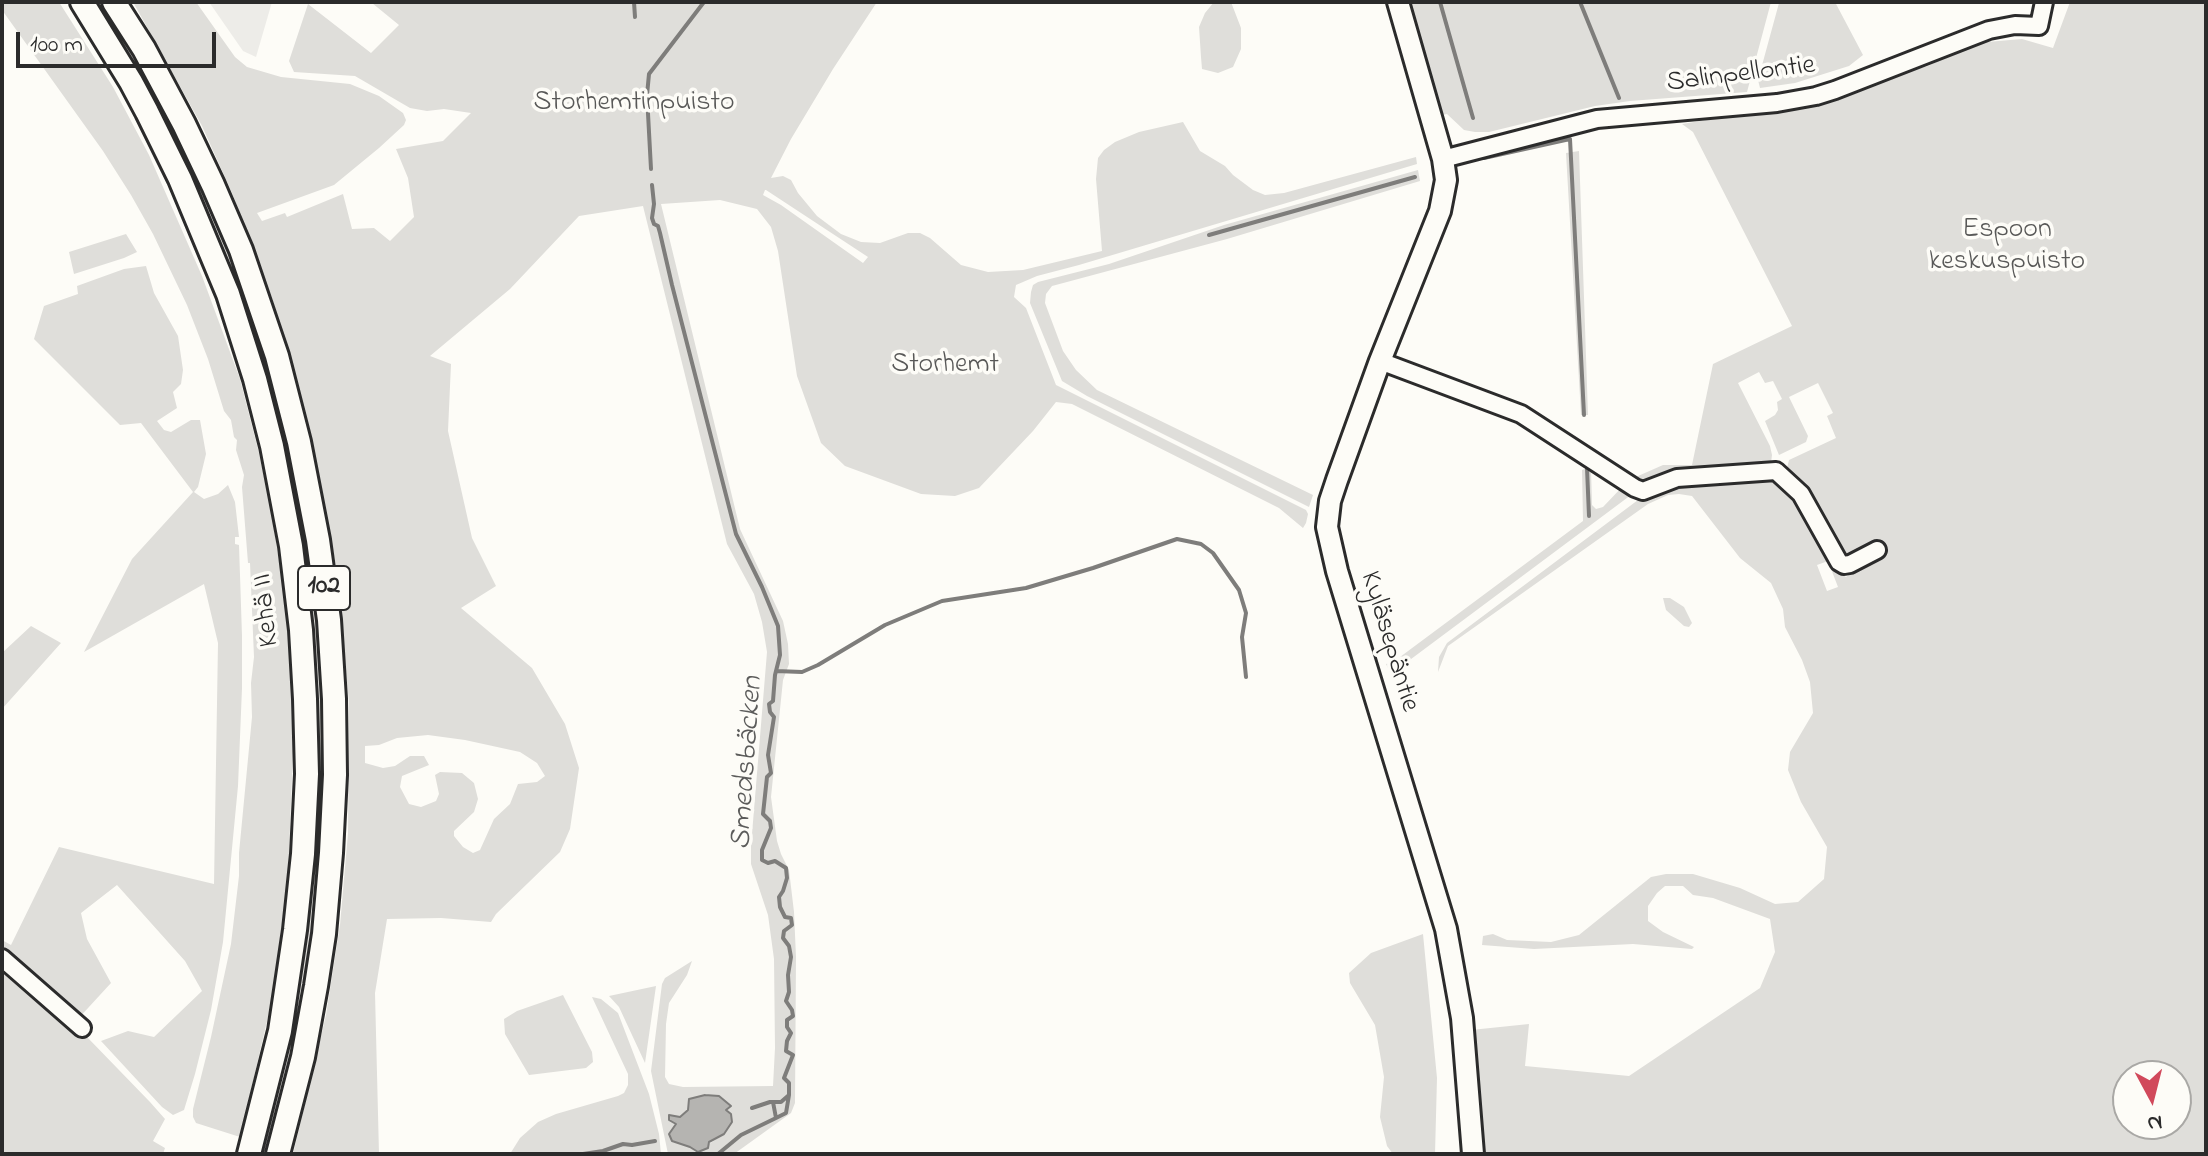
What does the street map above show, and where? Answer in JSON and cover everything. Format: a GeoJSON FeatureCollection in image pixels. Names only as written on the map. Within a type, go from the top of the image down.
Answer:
{"type":"FeatureCollection","features":[{"type":"Feature","properties":{"kind":"highway","name":"Kehä II"},"geometry":{"type":"LineString","coordinates":[[82,2],[147,112],[180,179],[228,294],[272,446],[291,546],[305,699],[307,774],[303,854],[280,1031],[249,1154]]}},
{"type":"Feature","properties":{"kind":"highway","name":"Kehä II"},"geometry":{"type":"LineString","coordinates":[[114,2],[144,49],[184,124],[241,250],[299,442],[318,540],[329,620],[334,699],[335,775],[331,853],[316,986],[303,1057],[278,1154]]}},
{"type":"Feature","properties":{"kind":"main road","name":"Kyläsepäntie"},"geometry":{"type":"LineString","coordinates":[[1398,2],[1443,159],[1446,180],[1440,211],[1380,361],[1330,501],[1327,527],[1337,571],[1451,950],[1462,1018],[1473,1154]]}},
{"type":"Feature","properties":{"kind":"street","name":"Salinpellontie"},"geometry":{"type":"LineString","coordinates":[[1443,159],[1597,119],[1794,101],[1835,90],[1989,30],[2015,25],[2039,26],[2044,2]]}},
{"type":"Feature","properties":{"kind":"street"},"geometry":{"type":"LineString","coordinates":[[1380,361],[1521,414],[1643,491],[1677,478],[1776,471],[1801,494],[1839,562],[1850,564],[1877,550]]}},
{"type":"Feature","properties":{"kind":"street"},"geometry":{"type":"LineString","coordinates":[[2,958],[82,1028]]}},
{"type":"Feature","properties":{"kind":"shaded area"},"geometry":{"type":"Polygon","coordinates":[[[209,2],[272,2],[256,57],[243,51],[209,2]]]}},
{"type":"Feature","properties":{"kind":"shaded area"},"geometry":{"type":"Polygon","coordinates":[[[719,1096],[731,1106],[726,1110],[731,1114],[732,1122],[724,1134],[709,1142],[708,1148],[698,1152],[672,1141],[669,1134],[676,1124],[669,1120],[669,1115],[680,1117],[688,1110],[689,1099],[719,1096]]]}},
{"type":"Feature","properties":{"kind":"green space"},"geometry":{"type":"Polygon","coordinates":[[[2,2],[59,2],[113,87],[149,155],[202,276],[240,379],[271,510],[290,652],[293,753],[288,877],[272,1000],[240,1137],[196,1123],[193,1117],[231,944],[252,717],[254,657],[250,563],[242,487],[244,475],[236,450],[237,440],[187,305],[153,234],[103,151],[2,10],[2,2]]]}},
{"type":"Feature","properties":{"kind":"green space"},"geometry":{"type":"Polygon","coordinates":[[[95,2],[102,2],[162,104],[229,250],[272,380],[306,534],[323,699],[322,829],[316,911],[304,996],[267,1154],[260,1154],[299,991],[314,875],[318,722],[306,572],[276,418],[226,259],[166,125],[95,2]]]}},
{"type":"Feature","properties":{"kind":"green space"},"geometry":{"type":"Polygon","coordinates":[[[133,2],[196,2],[235,57],[247,67],[281,77],[350,84],[379,96],[403,113],[406,120],[404,125],[334,185],[257,213],[262,221],[285,213],[287,217],[343,194],[352,229],[374,228],[390,241],[414,217],[408,178],[396,149],[443,141],[471,113],[410,108],[355,76],[294,72],[289,61],[308,4],[371,53],[399,25],[373,2],[877,2],[833,69],[771,178],[783,176],[791,180],[817,216],[841,234],[861,242],[880,243],[908,233],[920,233],[961,265],[988,272],[1023,270],[1102,251],[1096,179],[1098,158],[1115,142],[1139,132],[1183,122],[1200,151],[1225,166],[1253,190],[1265,195],[1284,193],[1416,157],[1417,164],[1037,276],[1016,285],[1014,297],[1026,308],[1056,385],[1306,510],[1308,514],[1303,528],[1279,508],[1072,404],[1056,402],[979,488],[955,496],[921,494],[845,466],[821,443],[797,376],[778,251],[771,227],[757,209],[720,200],[661,204],[740,529],[783,621],[788,644],[789,664],[783,680],[771,797],[777,841],[789,870],[794,912],[795,1103],[791,1113],[734,1154],[668,1154],[651,1071],[662,984],[665,978],[692,961],[669,1003],[665,1077],[669,1084],[683,1087],[773,1086],[774,959],[768,915],[751,864],[767,652],[754,594],[727,544],[643,206],[579,216],[510,289],[430,356],[451,364],[448,431],[472,538],[496,586],[461,608],[532,668],[565,724],[579,768],[570,829],[560,852],[491,922],[441,918],[387,919],[375,993],[379,1154],[293,1154],[326,1015],[340,925],[348,833],[349,703],[336,566],[311,434],[272,298],[232,193],[202,126],[133,2]],[[766,190],[763,195],[863,263],[868,257],[766,190]],[[428,735],[397,738],[379,745],[365,746],[365,763],[383,768],[395,766],[410,756],[424,756],[429,765],[402,776],[400,787],[409,804],[421,807],[436,801],[439,794],[435,775],[440,772],[462,773],[474,783],[478,799],[474,812],[454,831],[454,836],[463,847],[473,853],[480,850],[494,819],[510,804],[518,784],[537,782],[545,776],[537,763],[520,752],[428,735]],[[731,1106],[688,1110],[680,1117],[669,1115],[676,1124],[673,1142],[697,1152],[724,1134],[726,1110],[731,1106]]]}},
{"type":"Feature","properties":{"kind":"green space"},"geometry":{"type":"Polygon","coordinates":[[[1214,2],[1231,2],[1241,28],[1241,49],[1233,67],[1218,73],[1202,69],[1199,27],[1214,2]]]}},
{"type":"Feature","properties":{"kind":"green space"},"geometry":{"type":"Polygon","coordinates":[[[1407,2],[1771,2],[1747,92],[1595,106],[1489,132],[1475,132],[1464,130],[1447,114],[1442,115],[1434,102],[1407,2]]]}},
{"type":"Feature","properties":{"kind":"green space"},"geometry":{"type":"Polygon","coordinates":[[[1835,2],[1863,55],[1849,66],[1795,83],[1760,88],[1758,80],[1779,3],[1835,2]]]}},
{"type":"Feature","properties":{"kind":"green space","name":"Espoon keskuspuisto"},"geometry":{"type":"Polygon","coordinates":[[[2070,2],[2206,2],[2206,1154],[1483,1154],[1471,1030],[1529,1024],[1525,1066],[1629,1076],[1760,988],[1775,952],[1770,919],[1713,898],[1693,895],[1683,886],[1665,886],[1657,893],[1648,906],[1648,921],[1694,947],[1692,949],[1633,944],[1534,949],[1482,945],[1483,936],[1493,934],[1507,940],[1551,942],[1579,935],[1651,877],[1666,874],[1693,874],[1740,888],[1775,904],[1798,902],[1824,879],[1827,847],[1801,802],[1788,770],[1790,752],[1813,713],[1810,682],[1785,627],[1783,609],[1771,583],[1740,558],[1692,496],[1668,495],[1648,504],[1448,646],[1438,672],[1439,657],[1447,643],[1642,497],[1667,485],[1766,476],[1786,483],[1841,574],[1846,577],[1859,567],[1831,551],[1795,477],[1787,468],[1789,460],[1836,438],[1827,416],[1833,413],[1818,383],[1789,397],[1808,436],[1806,442],[1779,455],[1765,421],[1775,415],[1777,402],[1782,399],[1773,381],[1765,383],[1759,372],[1738,383],[1770,446],[1772,455],[1769,467],[1647,485],[1629,480],[1663,465],[1692,465],[1713,364],[1792,326],[1693,132],[1682,124],[1837,98],[1887,77],[1928,66],[1975,43],[2022,39],[2053,48],[2070,2]],[[1828,561],[1817,565],[1827,591],[1838,587],[1828,561]]]}},
{"type":"Feature","properties":{"kind":"green space"},"geometry":{"type":"Polygon","coordinates":[[[1579,151],[1588,415],[1581,415],[1566,153],[1579,151]]]}},
{"type":"Feature","properties":{"kind":"green space"},"geometry":{"type":"Polygon","coordinates":[[[1418,170],[1420,181],[1227,239],[1052,286],[1046,294],[1045,303],[1063,351],[1076,370],[1097,390],[1313,495],[1309,507],[1062,381],[1030,303],[1033,285],[1038,282],[1109,264],[1224,225],[1418,170]]]}},
{"type":"Feature","properties":{"kind":"green space"},"geometry":{"type":"Polygon","coordinates":[[[126,234],[137,252],[74,274],[69,252],[126,234]]]}},
{"type":"Feature","properties":{"kind":"green space"},"geometry":{"type":"Polygon","coordinates":[[[146,266],[154,293],[178,336],[183,370],[181,384],[173,392],[177,408],[157,421],[164,430],[171,432],[191,420],[200,420],[206,454],[194,492],[204,499],[218,494],[228,485],[235,502],[239,537],[235,537],[235,544],[239,545],[242,688],[238,786],[223,942],[195,1074],[184,1110],[173,1115],[101,1041],[128,1031],[154,1037],[202,991],[185,961],[117,885],[81,913],[87,939],[111,983],[77,1020],[2,952],[2,940],[11,945],[59,847],[214,884],[218,643],[204,584],[84,652],[132,559],[193,492],[141,423],[120,425],[34,339],[44,306],[78,294],[77,286],[124,269],[146,266]]]}},
{"type":"Feature","properties":{"kind":"green space"},"geometry":{"type":"Polygon","coordinates":[[[1591,469],[1592,505],[1596,509],[1603,507],[1624,485],[1635,492],[1390,672],[1386,664],[1400,657],[1583,521],[1582,470],[1591,469]]]}},
{"type":"Feature","properties":{"kind":"green space"},"geometry":{"type":"Polygon","coordinates":[[[1663,598],[1670,598],[1684,607],[1692,623],[1689,627],[1666,610],[1663,598]]]}},
{"type":"Feature","properties":{"kind":"green space"},"geometry":{"type":"Polygon","coordinates":[[[31,626],[61,643],[2,709],[2,653],[31,626]]]}},
{"type":"Feature","properties":{"kind":"green space"},"geometry":{"type":"Polygon","coordinates":[[[1423,934],[1437,1078],[1435,1154],[1393,1154],[1387,1146],[1380,1117],[1384,1077],[1375,1025],[1350,983],[1349,973],[1371,953],[1423,934]]]}},
{"type":"Feature","properties":{"kind":"green space"},"geometry":{"type":"Polygon","coordinates":[[[2,964],[87,1037],[165,1119],[153,1141],[165,1148],[163,1154],[2,1154],[2,964]]]}},
{"type":"Feature","properties":{"kind":"green space"},"geometry":{"type":"Polygon","coordinates":[[[656,986],[645,1063],[619,1007],[609,996],[656,986]]]}},
{"type":"Feature","properties":{"kind":"green space"},"geometry":{"type":"Polygon","coordinates":[[[563,995],[592,1052],[593,1062],[586,1068],[529,1075],[505,1034],[504,1019],[517,1011],[563,995]]]}},
{"type":"Feature","properties":{"kind":"green space"},"geometry":{"type":"Polygon","coordinates":[[[592,997],[601,999],[618,1013],[649,1094],[661,1154],[510,1154],[520,1138],[538,1122],[624,1093],[628,1074],[592,997]]]}},
{"type":"Feature","properties":{"kind":"waterway"},"geometry":{"type":"LineString","coordinates":[[634,2],[635,17]]}},
{"type":"Feature","properties":{"kind":"waterway","name":"Smedsbäcken"},"geometry":{"type":"LineString","coordinates":[[651,169],[647,95],[649,74],[704,2]]}},
{"type":"Feature","properties":{"kind":"waterway"},"geometry":{"type":"LineString","coordinates":[[1440,2],[1473,118]]}},
{"type":"Feature","properties":{"kind":"waterway"},"geometry":{"type":"LineString","coordinates":[[1580,2],[1619,98]]}},
{"type":"Feature","properties":{"kind":"waterway"},"geometry":{"type":"LineString","coordinates":[[1484,158],[1570,139],[1584,415]]}},
{"type":"Feature","properties":{"kind":"waterway"},"geometry":{"type":"LineString","coordinates":[[1209,235],[1415,177]]}},
{"type":"Feature","properties":{"kind":"waterway","name":"Smedsbäcken"},"geometry":{"type":"LineString","coordinates":[[652,185],[652,218],[660,233],[736,534],[778,626],[780,655],[773,701],[769,704],[774,717],[768,755],[771,773],[767,777],[763,814],[770,821],[771,828],[762,850],[762,860],[768,863],[775,861],[786,868],[787,878],[779,897],[780,907],[785,917],[791,918],[792,925],[784,931],[783,938],[789,946],[791,957],[786,1001],[793,1016],[787,1020],[791,1033],[786,1051],[793,1055],[784,1078],[789,1083],[789,1095],[781,1102],[752,1108]]}},
{"type":"Feature","properties":{"kind":"waterway"},"geometry":{"type":"LineString","coordinates":[[1587,468],[1589,516]]}},
{"type":"Feature","properties":{"kind":"waterway"},"geometry":{"type":"LineString","coordinates":[[776,671],[802,672],[885,625],[942,601],[1026,588],[1177,539],[1201,544],[1213,553],[1239,590],[1246,613],[1242,637],[1246,677]]}},
{"type":"Feature","properties":{"kind":"waterway"},"geometry":{"type":"LineString","coordinates":[[776,1118],[786,1113],[789,1095]]}},
{"type":"Feature","properties":{"kind":"waterway"},"geometry":{"type":"LineString","coordinates":[[718,1154],[741,1135],[776,1118],[773,1102]]}},
{"type":"Feature","properties":{"kind":"waterway","name":"Smedsbäcken"},"geometry":{"type":"LineString","coordinates":[[583,1154],[623,1144],[655,1141]]}},
{"type":"Feature","properties":{"kind":"park label","name":"Storhemtinpuisto"},"geometry":{"type":"Point","coordinates":[634,104]}},
{"type":"Feature","properties":{"kind":"park label","name":"Storhemt"},"geometry":{"type":"Point","coordinates":[945,366]}}]}
